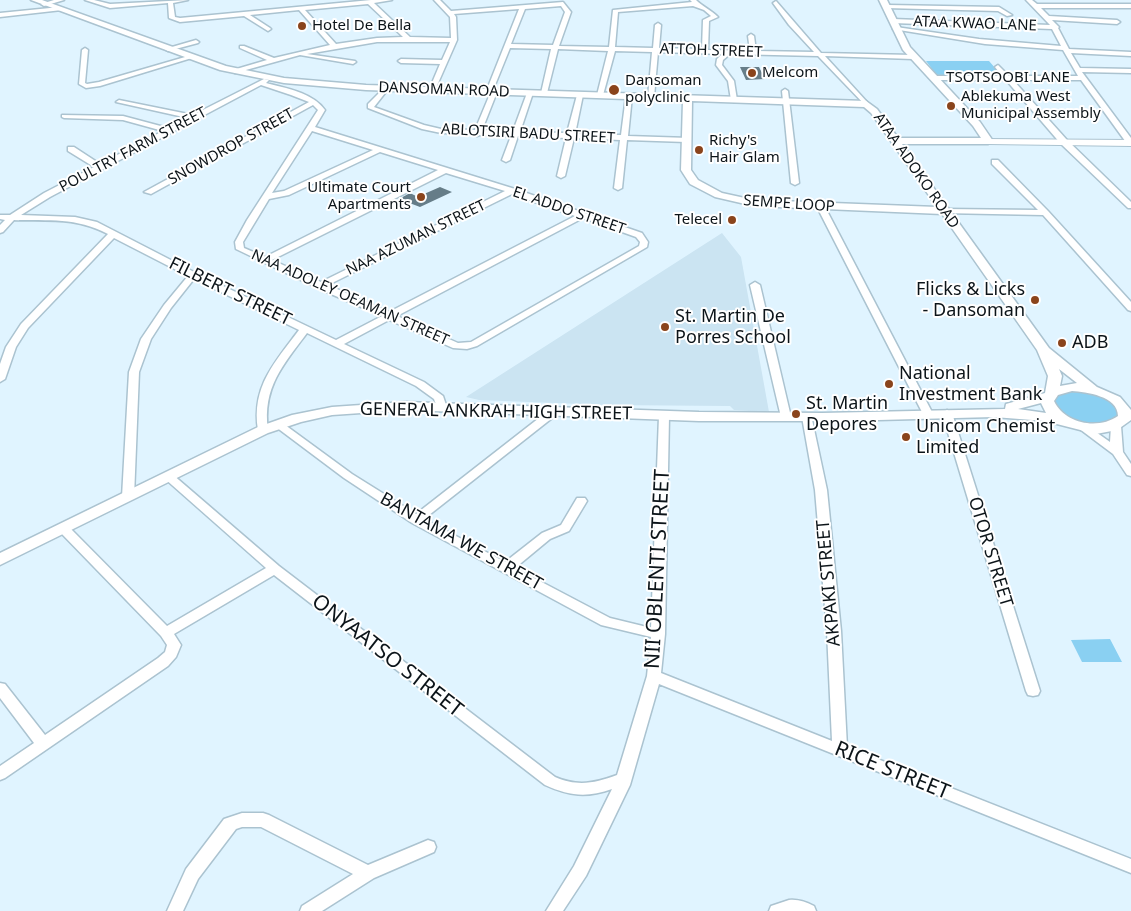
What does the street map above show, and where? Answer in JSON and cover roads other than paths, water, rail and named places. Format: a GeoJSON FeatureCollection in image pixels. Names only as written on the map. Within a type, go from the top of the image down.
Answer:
{"type":"FeatureCollection","features":[{"type":"Feature","properties":{"kind":"main road","name":"DANSOMAN ROAD"},"geometry":{"type":"LineString","coordinates":[[39,2],[60,5],[192,57],[235,71],[270,78],[329,85],[386,88],[866,104]]}},
{"type":"Feature","properties":{"kind":"main road"},"geometry":{"type":"LineString","coordinates":[[885,3],[902,43],[977,124],[988,141]]}},
{"type":"Feature","properties":{"kind":"main road","name":"SEMPE LOOP"},"geometry":{"type":"LineString","coordinates":[[688,99],[686,170],[694,182],[702,188],[739,202],[945,211]]}},
{"type":"Feature","properties":{"kind":"main road","name":"ATAA ADOKO ROAD"},"geometry":{"type":"LineString","coordinates":[[866,104],[874,111],[1044,350],[1055,376],[1050,394]]}},
{"type":"Feature","properties":{"kind":"main road"},"geometry":{"type":"LineString","coordinates":[[895,141],[988,141]]}},
{"type":"Feature","properties":{"kind":"main road","name":"ATAA ADOKO ROAD"},"geometry":{"type":"LineString","coordinates":[[1044,350],[1122,406],[1125,412],[1124,420]]}},
{"type":"Feature","properties":{"kind":"main road","name":"GENERAL ANKRAH HIGH STREET"},"geometry":{"type":"LineString","coordinates":[[995,411],[1034,402],[1071,387],[1131,400]]}},
{"type":"Feature","properties":{"kind":"main road"},"geometry":{"type":"LineString","coordinates":[[1050,394],[1046,403],[1050,410],[1062,420]]}},
{"type":"Feature","properties":{"kind":"main road","name":"GENERAL ANKRAH HIGH STREET"},"geometry":{"type":"LineString","coordinates":[[0,560],[263,430],[278,424],[333,410],[386,407],[664,416],[786,417],[995,411],[1040,415],[1082,427],[1103,429],[1124,420]]}},
{"type":"Feature","properties":{"kind":"street"},"geometry":{"type":"LineString","coordinates":[[88,0],[110,6],[185,0]]}},
{"type":"Feature","properties":{"kind":"street"},"geometry":{"type":"LineString","coordinates":[[170,1],[172,18],[176,20],[388,0]]}},
{"type":"Feature","properties":{"kind":"street"},"geometry":{"type":"LineString","coordinates":[[432,90],[454,40],[455,23],[451,13],[437,0]]}},
{"type":"Feature","properties":{"kind":"street"},"geometry":{"type":"LineString","coordinates":[[1029,0],[1056,27],[1065,50],[1082,78],[1131,143]]}},
{"type":"Feature","properties":{"kind":"street"},"geometry":{"type":"LineString","coordinates":[[370,2],[408,39]]}},
{"type":"Feature","properties":{"kind":"street"},"geometry":{"type":"LineString","coordinates":[[600,95],[612,48],[615,11],[694,2],[715,17],[706,20],[705,51]]}},
{"type":"Feature","properties":{"kind":"street"},"geometry":{"type":"LineString","coordinates":[[885,3],[1000,9],[1009,15]]}},
{"type":"Feature","properties":{"kind":"street"},"geometry":{"type":"LineString","coordinates":[[451,13],[563,4],[568,12],[555,47],[544,94]]}},
{"type":"Feature","properties":{"kind":"street","name":"ATAA ADOKO ROAD"},"geometry":{"type":"LineString","coordinates":[[776,4],[790,24],[866,104]]}},
{"type":"Feature","properties":{"kind":"street"},"geometry":{"type":"LineString","coordinates":[[0,15],[60,5]]}},
{"type":"Feature","properties":{"kind":"street"},"geometry":{"type":"LineString","coordinates":[[1036,6],[1131,6]]}},
{"type":"Feature","properties":{"kind":"street"},"geometry":{"type":"LineString","coordinates":[[477,134],[524,7]]}},
{"type":"Feature","properties":{"kind":"street"},"geometry":{"type":"LineString","coordinates":[[300,9],[334,46]]}},
{"type":"Feature","properties":{"kind":"street"},"geometry":{"type":"LineString","coordinates":[[244,14],[268,29]]}},
{"type":"Feature","properties":{"kind":"street"},"geometry":{"type":"LineString","coordinates":[[1048,18],[1118,22]]}},
{"type":"Feature","properties":{"kind":"street"},"geometry":{"type":"LineString","coordinates":[[651,97],[658,25]]}},
{"type":"Feature","properties":{"kind":"street"},"geometry":{"type":"LineString","coordinates":[[895,25],[981,42],[1131,54]]}},
{"type":"Feature","properties":{"kind":"street","name":"ATAA KWAO LANE"},"geometry":{"type":"LineString","coordinates":[[895,25],[1056,27]]}},
{"type":"Feature","properties":{"kind":"street"},"geometry":{"type":"LineString","coordinates":[[751,36],[753,52]]}},
{"type":"Feature","properties":{"kind":"street"},"geometry":{"type":"LineString","coordinates":[[235,71],[294,54],[334,46],[408,39],[454,40]]}},
{"type":"Feature","properties":{"kind":"street"},"geometry":{"type":"LineString","coordinates":[[168,49],[196,42]]}},
{"type":"Feature","properties":{"kind":"street","name":"ATTOH STREET"},"geometry":{"type":"LineString","coordinates":[[509,46],[913,57]]}},
{"type":"Feature","properties":{"kind":"street"},"geometry":{"type":"LineString","coordinates":[[242,47],[273,60]]}},
{"type":"Feature","properties":{"kind":"street"},"geometry":{"type":"LineString","coordinates":[[85,50],[82,84],[86,86],[100,84],[192,57]]}},
{"type":"Feature","properties":{"kind":"street"},"geometry":{"type":"LineString","coordinates":[[728,52],[720,59],[718,65],[731,81],[734,100]]}},
{"type":"Feature","properties":{"kind":"street"},"geometry":{"type":"LineString","coordinates":[[294,54],[353,62]]}},
{"type":"Feature","properties":{"kind":"street"},"geometry":{"type":"LineString","coordinates":[[401,60],[444,62]]}},
{"type":"Feature","properties":{"kind":"street"},"geometry":{"type":"LineString","coordinates":[[998,67],[1064,142],[1131,206]]}},
{"type":"Feature","properties":{"kind":"street"},"geometry":{"type":"LineString","coordinates":[[1077,70],[1131,71]]}},
{"type":"Feature","properties":{"kind":"street","name":"POULTRY FARM STREET"},"geometry":{"type":"LineString","coordinates":[[0,230],[12,217],[47,195],[270,78]]}},
{"type":"Feature","properties":{"kind":"street","name":"TSOTSOOBI LANE"},"geometry":{"type":"LineString","coordinates":[[934,78],[1082,78]]}},
{"type":"Feature","properties":{"kind":"street"},"geometry":{"type":"LineString","coordinates":[[260,84],[282,89],[314,102]]}},
{"type":"Feature","properties":{"kind":"street","name":"ABLOTSIRI BADU STREET"},"geometry":{"type":"LineString","coordinates":[[386,88],[370,105],[370,108],[429,129],[516,136],[686,140]]}},
{"type":"Feature","properties":{"kind":"street"},"geometry":{"type":"LineString","coordinates":[[785,91],[794,183]]}},
{"type":"Feature","properties":{"kind":"street"},"geometry":{"type":"LineString","coordinates":[[506,160],[530,94]]}},
{"type":"Feature","properties":{"kind":"street"},"geometry":{"type":"LineString","coordinates":[[561,176],[580,94]]}},
{"type":"Feature","properties":{"kind":"street"},"geometry":{"type":"LineString","coordinates":[[618,188],[630,96]]}},
{"type":"Feature","properties":{"kind":"street"},"geometry":{"type":"LineString","coordinates":[[119,102],[196,118]]}},
{"type":"Feature","properties":{"kind":"street","name":"NAA ADOLEY OEAMAN STREET"},"geometry":{"type":"LineString","coordinates":[[314,102],[322,110],[239,242],[240,249],[456,346]]}},
{"type":"Feature","properties":{"kind":"street","name":"SNOWDROP STREET"},"geometry":{"type":"LineString","coordinates":[[148,192],[314,102]]}},
{"type":"Feature","properties":{"kind":"street"},"geometry":{"type":"LineString","coordinates":[[64,116],[122,118],[170,131]]}},
{"type":"Feature","properties":{"kind":"street","name":"EL ADDO STREET"},"geometry":{"type":"LineString","coordinates":[[311,128],[583,215],[639,235],[644,242],[643,247],[474,344],[456,346]]}},
{"type":"Feature","properties":{"kind":"street"},"geometry":{"type":"LineString","coordinates":[[988,141],[1131,143]]}},
{"type":"Feature","properties":{"kind":"street"},"geometry":{"type":"LineString","coordinates":[[71,149],[100,168]]}},
{"type":"Feature","properties":{"kind":"street"},"geometry":{"type":"LineString","coordinates":[[266,197],[286,193],[379,150]]}},
{"type":"Feature","properties":{"kind":"street"},"geometry":{"type":"LineString","coordinates":[[995,162],[1046,213],[1129,303]]}},
{"type":"Feature","properties":{"kind":"street"},"geometry":{"type":"LineString","coordinates":[[266,260],[445,170]]}},
{"type":"Feature","properties":{"kind":"street","name":"NAA AZUMAN STREET"},"geometry":{"type":"LineString","coordinates":[[320,286],[512,191]]}},
{"type":"Feature","properties":{"kind":"street"},"geometry":{"type":"LineString","coordinates":[[821,207],[928,414]]}},
{"type":"Feature","properties":{"kind":"street"},"geometry":{"type":"LineString","coordinates":[[945,211],[1046,213]]}},
{"type":"Feature","properties":{"kind":"street"},"geometry":{"type":"LineString","coordinates":[[337,343],[583,215]]}},
{"type":"Feature","properties":{"kind":"street","name":"FILBERT STREET"},"geometry":{"type":"LineString","coordinates":[[0,217],[75,220],[94,224],[193,275],[432,390],[439,398],[442,408]]}},
{"type":"Feature","properties":{"kind":"street"},"geometry":{"type":"LineString","coordinates":[[0,379],[11,347],[24,326],[114,233]]}},
{"type":"Feature","properties":{"kind":"street"},"geometry":{"type":"LineString","coordinates":[[128,497],[134,372],[146,339],[167,307],[193,275]]}},
{"type":"Feature","properties":{"kind":"street"},"geometry":{"type":"LineString","coordinates":[[756,285],[786,417]]}},
{"type":"Feature","properties":{"kind":"street"},"geometry":{"type":"LineString","coordinates":[[263,430],[260,406],[266,388],[281,360],[305,329]]}},
{"type":"Feature","properties":{"kind":"street"},"geometry":{"type":"LineString","coordinates":[[416,520],[552,413]]}},
{"type":"Feature","properties":{"kind":"street","name":"OTOR STREET"},"geometry":{"type":"LineString","coordinates":[[947,413],[1033,691]]}},
{"type":"Feature","properties":{"kind":"street","name":"NII OBLENTI STREET"},"geometry":{"type":"LineString","coordinates":[[554,911],[580,871],[623,779],[654,676],[658,634],[664,416]]}},
{"type":"Feature","properties":{"kind":"street","name":"AKPAKI STREET"},"geometry":{"type":"LineString","coordinates":[[807,417],[821,490],[834,631],[840,750]]}},
{"type":"Feature","properties":{"kind":"street"},"geometry":{"type":"LineString","coordinates":[[1117,452],[1115,436],[1124,420]]}},
{"type":"Feature","properties":{"kind":"street","name":"BANTAMA WE STREET"},"geometry":{"type":"LineString","coordinates":[[278,424],[348,476],[416,520],[606,622],[658,634]]}},
{"type":"Feature","properties":{"kind":"street"},"geometry":{"type":"LineString","coordinates":[[1082,427],[1117,452],[1131,473]]}},
{"type":"Feature","properties":{"kind":"street","name":"ONYAATSO STREET"},"geometry":{"type":"LineString","coordinates":[[168,476],[275,569],[550,781],[566,790],[578,791],[595,790],[623,779]]}},
{"type":"Feature","properties":{"kind":"street"},"geometry":{"type":"LineString","coordinates":[[506,568],[546,536],[564,528],[581,501]]}},
{"type":"Feature","properties":{"kind":"street"},"geometry":{"type":"LineString","coordinates":[[0,774],[163,662],[171,654],[174,644],[64,528]]}},
{"type":"Feature","properties":{"kind":"street"},"geometry":{"type":"LineString","coordinates":[[166,634],[275,569]]}},
{"type":"Feature","properties":{"kind":"street","name":"RICE STREET"},"geometry":{"type":"LineString","coordinates":[[654,676],[1131,866]]}},
{"type":"Feature","properties":{"kind":"street"},"geometry":{"type":"LineString","coordinates":[[0,688],[43,743]]}},
{"type":"Feature","properties":{"kind":"street"},"geometry":{"type":"LineString","coordinates":[[175,911],[192,874],[230,824],[242,820],[263,820],[368,873]]}},
{"type":"Feature","properties":{"kind":"street"},"geometry":{"type":"LineString","coordinates":[[308,911],[368,873],[428,847]]}},
{"type":"Feature","properties":{"kind":"street"},"geometry":{"type":"LineString","coordinates":[[777,911],[788,907],[801,907],[808,911]]}},
{"type":"Feature","properties":{"kind":"place","name":"Hotel De Bella"},"geometry":{"type":"Point","coordinates":[302,26]}},
{"type":"Feature","properties":{"kind":"place","name":"Melcom"},"geometry":{"type":"Point","coordinates":[752,73]}},
{"type":"Feature","properties":{"kind":"place","name":"Dansoman polyclinic"},"geometry":{"type":"Point","coordinates":[614,90]}},
{"type":"Feature","properties":{"kind":"place","name":"Ablekuma West Municipal Assembly"},"geometry":{"type":"Point","coordinates":[951,106]}},
{"type":"Feature","properties":{"kind":"place","name":"Richy's Hair Glam"},"geometry":{"type":"Point","coordinates":[699,150]}},
{"type":"Feature","properties":{"kind":"place","name":"Ultimate Court Apartments"},"geometry":{"type":"Point","coordinates":[421,197]}},
{"type":"Feature","properties":{"kind":"place","name":"Telecel"},"geometry":{"type":"Point","coordinates":[732,220]}},
{"type":"Feature","properties":{"kind":"place","name":"Flicks & Licks - Dansoman"},"geometry":{"type":"Point","coordinates":[1035,300]}},
{"type":"Feature","properties":{"kind":"place","name":"St. Martin De Porres School"},"geometry":{"type":"Point","coordinates":[665,327]}},
{"type":"Feature","properties":{"kind":"place","name":"ADB"},"geometry":{"type":"Point","coordinates":[1062,343]}},
{"type":"Feature","properties":{"kind":"place","name":"National Investment Bank"},"geometry":{"type":"Point","coordinates":[889,384]}},
{"type":"Feature","properties":{"kind":"place","name":"St. Martin Depores"},"geometry":{"type":"Point","coordinates":[796,414]}},
{"type":"Feature","properties":{"kind":"place","name":"Unicom Chemist Limited"},"geometry":{"type":"Point","coordinates":[906,437]}}]}
